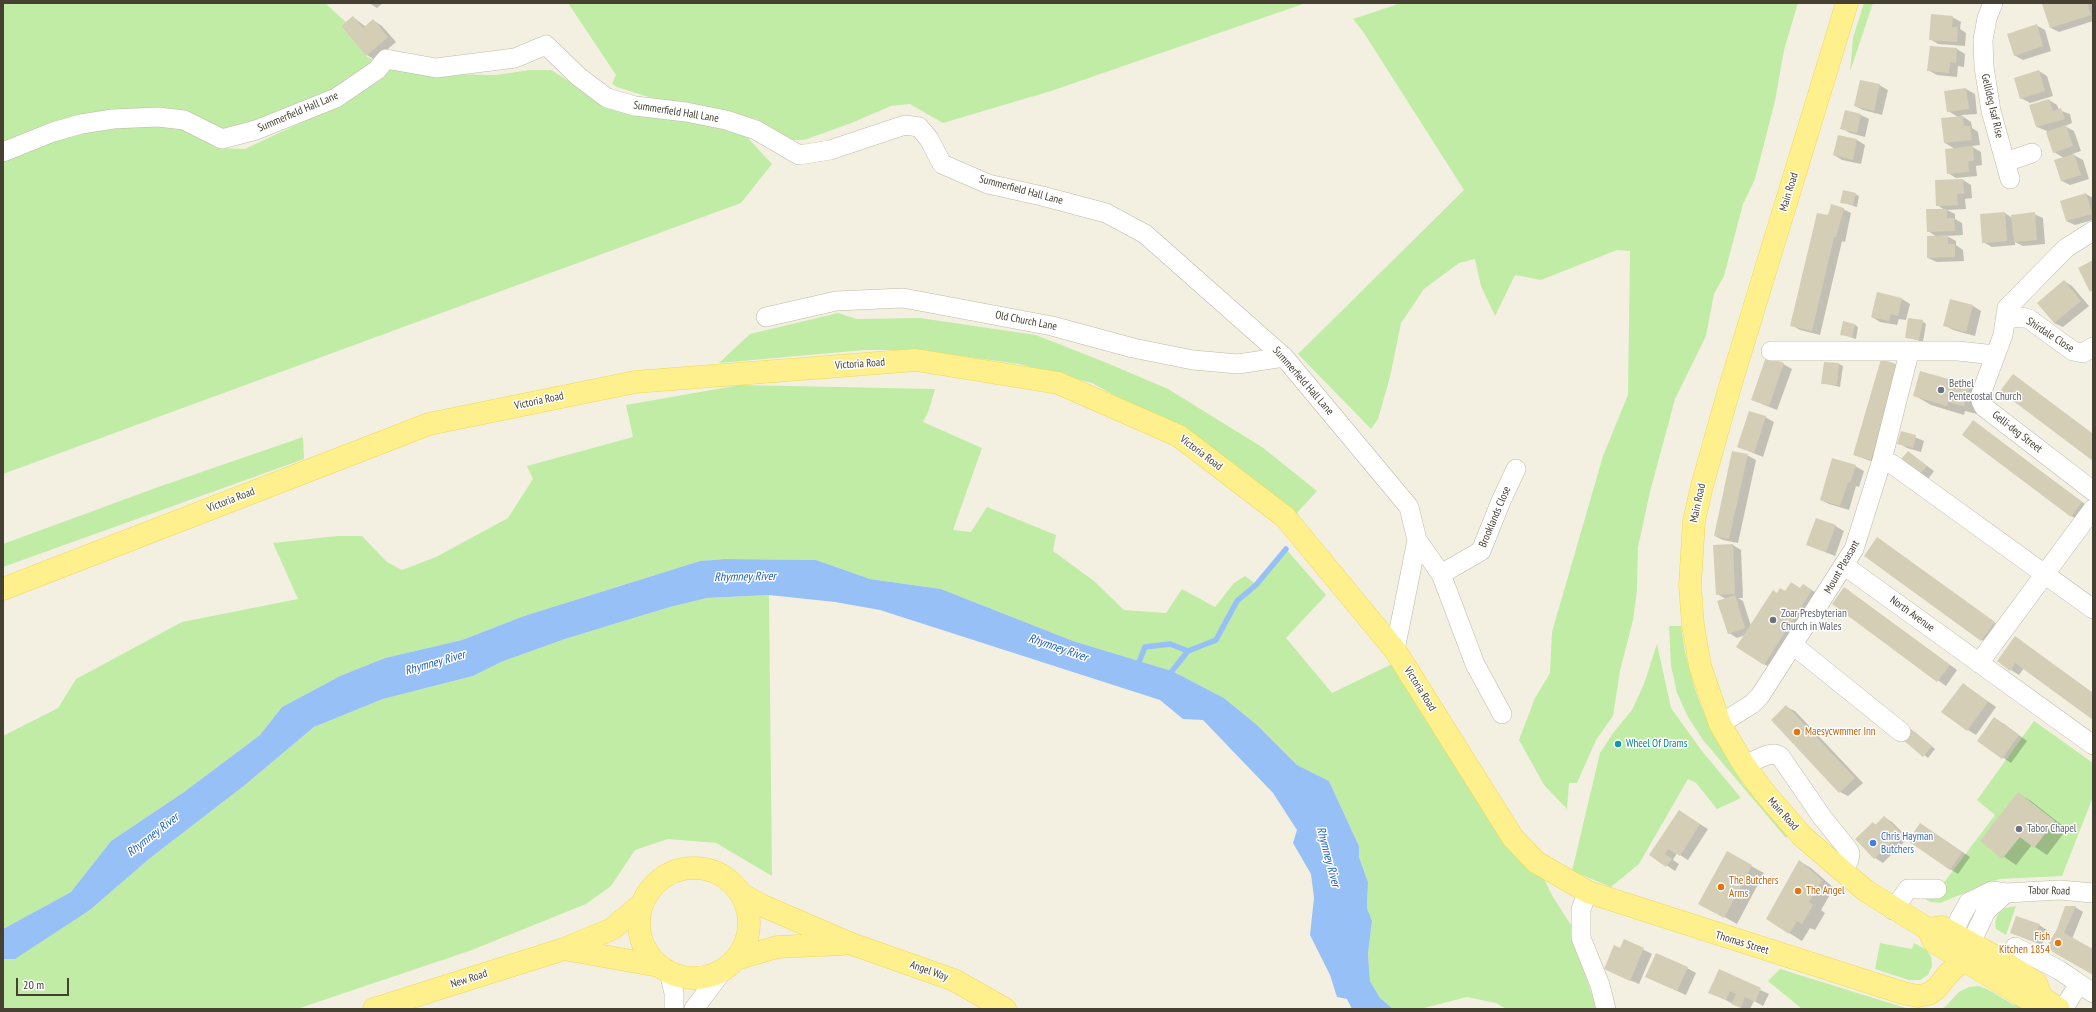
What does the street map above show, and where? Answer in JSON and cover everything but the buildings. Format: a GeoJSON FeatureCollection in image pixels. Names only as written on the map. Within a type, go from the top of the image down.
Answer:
{"type":"FeatureCollection","features":[{"type":"Feature","properties":{"kind":"main road","name":"Main Road"},"geometry":{"type":"LineString","coordinates":[[1847,3],[1727,398],[1702,486],[1694,521],[1690,585],[1693,625],[1700,666],[1720,724],[1744,765],[1764,792],[1802,836],[1840,870],[1893,910],[1928,930],[1934,942],[1957,952],[2028,999],[2050,1003]]}},
{"type":"Feature","properties":{"kind":"main road","name":"Victoria Road"},"geometry":{"type":"LineString","coordinates":[[3,589],[429,424],[635,382],[916,360],[1058,383],[1179,436],[1285,517],[1395,650],[1513,838],[1536,862]]}},
{"type":"Feature","properties":{"kind":"main road","name":"Thomas Street"},"geometry":{"type":"LineString","coordinates":[[1536,862],[1588,892],[1903,993],[1918,996],[1929,994],[1937,988],[1957,952]]}},
{"type":"Feature","properties":{"kind":"main road"},"geometry":{"type":"LineString","coordinates":[[698,868],[715,872],[730,881],[741,894],[748,911],[749,928],[745,944],[730,965],[708,977],[691,978],[664,969],[648,953],[641,938],[639,921],[643,904],[652,888],[664,876],[686,869],[698,868]]}},
{"type":"Feature","properties":{"kind":"main road","name":"Angel Way"},"geometry":{"type":"LineString","coordinates":[[741,894],[773,911],[849,943],[954,980],[1005,1009]]}},
{"type":"Feature","properties":{"kind":"main road","name":"New Road"},"geometry":{"type":"LineString","coordinates":[[374,1009],[564,949],[612,929],[643,904]]}},
{"type":"Feature","properties":{"kind":"main road","name":"Angel Way"},"geometry":{"type":"LineString","coordinates":[[730,965],[777,947],[849,943]]}},
{"type":"Feature","properties":{"kind":"main road","name":"New Road"},"geometry":{"type":"LineString","coordinates":[[564,949],[664,969]]}},
{"type":"Feature","properties":{"kind":"street","name":"Gellideg Isaf Rise"},"geometry":{"type":"LineString","coordinates":[[1993,3],[1987,18],[1983,40],[1984,67],[1991,111],[2008,171],[2032,153]]}},
{"type":"Feature","properties":{"kind":"street","name":"Summerfield Hall Lane"},"geometry":{"type":"LineString","coordinates":[[3,152],[53,132],[80,124],[113,119],[158,117],[184,120],[222,139],[256,130],[336,98],[377,70],[386,59],[436,68],[515,58],[546,45],[579,77],[607,98],[635,106],[686,112],[726,120],[756,130],[799,155],[830,150],[906,125],[919,127],[930,139],[942,164],[988,184],[1042,196],[1106,213],[1145,234],[1284,357],[1409,507],[1417,540],[1395,650]]}},
{"type":"Feature","properties":{"kind":"street","name":"Gelli-deg Street"},"geometry":{"type":"LineString","coordinates":[[2093,231],[2066,248],[2012,301],[2007,308],[2006,318],[1995,355],[1981,394],[1981,401],[1984,407],[2093,491]]}},
{"type":"Feature","properties":{"kind":"street","name":"Old Church Lane"},"geometry":{"type":"LineString","coordinates":[[766,317],[836,301],[903,298],[1052,326],[1133,348],[1193,360],[1238,364],[1284,357]]}},
{"type":"Feature","properties":{"kind":"street","name":"Shirdale Close"},"geometry":{"type":"LineString","coordinates":[[2006,318],[2022,317],[2029,319],[2073,351],[2090,355]]}},
{"type":"Feature","properties":{"kind":"street"},"geometry":{"type":"LineString","coordinates":[[1771,351],[1909,353],[1966,352],[1995,355]]}},
{"type":"Feature","properties":{"kind":"street","name":"Mount Pleasant"},"geometry":{"type":"LineString","coordinates":[[1720,724],[1756,700],[1845,566],[1860,533],[1882,460],[1909,353]]}},
{"type":"Feature","properties":{"kind":"street"},"geometry":{"type":"LineString","coordinates":[[1882,460],[1892,464],[2093,609]]}},
{"type":"Feature","properties":{"kind":"street","name":"Brooklands Close"},"geometry":{"type":"LineString","coordinates":[[1441,574],[1481,551],[1516,469]]}},
{"type":"Feature","properties":{"kind":"street"},"geometry":{"type":"LineString","coordinates":[[1978,663],[2093,509]]}},
{"type":"Feature","properties":{"kind":"street"},"geometry":{"type":"LineString","coordinates":[[1417,540],[1441,574],[1475,664],[1502,714]]}},
{"type":"Feature","properties":{"kind":"street","name":"North Avenue"},"geometry":{"type":"LineString","coordinates":[[1845,566],[2093,745]]}},
{"type":"Feature","properties":{"kind":"street"},"geometry":{"type":"LineString","coordinates":[[1793,646],[1901,732]]}},
{"type":"Feature","properties":{"kind":"street"},"geometry":{"type":"LineString","coordinates":[[1744,765],[1767,755],[1775,754],[1780,756],[1822,817],[1848,848],[1850,853],[1849,860],[1840,870]]}},
{"type":"Feature","properties":{"kind":"street"},"geometry":{"type":"LineString","coordinates":[[1893,910],[1908,889],[1937,889]]}},
{"type":"Feature","properties":{"kind":"street","name":"Tabor Road"},"geometry":{"type":"LineString","coordinates":[[1957,952],[1969,902],[1992,891],[2006,892],[2039,890],[2093,893]]}},
{"type":"Feature","properties":{"kind":"street"},"geometry":{"type":"LineString","coordinates":[[1588,892],[1582,909],[1581,938],[1600,985],[1606,1009]]}},
{"type":"Feature","properties":{"kind":"street"},"geometry":{"type":"LineString","coordinates":[[2015,947],[2059,970],[2086,989],[2063,1009]]}},
{"type":"Feature","properties":{"kind":"street"},"geometry":{"type":"LineString","coordinates":[[694,1009],[730,965]]}},
{"type":"Feature","properties":{"kind":"street"},"geometry":{"type":"LineString","coordinates":[[664,969],[674,993],[674,1009]]}},
{"type":"Feature","properties":{"kind":"green space"},"geometry":{"type":"Polygon","coordinates":[[[3,3],[329,3],[327,5],[346,22],[341,26],[366,56],[379,63],[337,89],[279,115],[221,131],[200,117],[177,110],[3,144],[3,3]]]}},
{"type":"Feature","properties":{"kind":"green space"},"geometry":{"type":"Polygon","coordinates":[[[568,3],[1306,3],[1051,91],[943,123],[910,104],[891,106],[849,124],[804,140],[793,140],[756,119],[712,110],[674,105],[617,87],[612,84],[616,75],[568,3]]]}},
{"type":"Feature","properties":{"kind":"green space"},"geometry":{"type":"Polygon","coordinates":[[[1401,3],[1798,3],[1784,50],[1775,101],[1755,179],[1743,204],[1724,276],[1714,294],[1706,336],[1675,399],[1650,492],[1638,547],[1637,590],[1633,620],[1620,671],[1613,716],[1596,740],[1577,783],[1569,783],[1567,809],[1544,785],[1519,740],[1535,698],[1550,673],[1552,632],[1603,456],[1628,395],[1630,251],[1617,250],[1541,280],[1515,275],[1495,316],[1481,286],[1475,259],[1459,263],[1424,289],[1401,323],[1390,377],[1378,419],[1371,429],[1298,354],[1464,190],[1364,33],[1353,19],[1401,3]]]}},
{"type":"Feature","properties":{"kind":"green space"},"geometry":{"type":"Polygon","coordinates":[[[1864,3],[1873,3],[1850,72],[1853,38],[1864,3]]]}},
{"type":"Feature","properties":{"kind":"green space"},"geometry":{"type":"Polygon","coordinates":[[[388,68],[439,74],[496,75],[530,70],[551,70],[608,108],[663,116],[713,126],[747,137],[772,164],[741,203],[3,474],[3,160],[62,136],[98,127],[155,124],[183,128],[217,148],[245,149],[351,99],[388,68]]]}},
{"type":"Feature","properties":{"kind":"green space"},"geometry":{"type":"Polygon","coordinates":[[[838,313],[857,319],[920,318],[1036,335],[1168,389],[1262,447],[1317,491],[1296,514],[1211,449],[1092,383],[1019,364],[918,350],[865,350],[719,363],[750,334],[838,313]]]}},
{"type":"Feature","properties":{"kind":"green space"},"geometry":{"type":"Polygon","coordinates":[[[740,385],[935,389],[929,410],[923,422],[982,448],[953,530],[971,532],[987,507],[1056,535],[1053,551],[1094,581],[1124,610],[1166,613],[1182,589],[1215,607],[1234,583],[1245,576],[1256,584],[1286,549],[1326,595],[1286,638],[1332,693],[1392,664],[1544,879],[1553,897],[1573,928],[1586,977],[1597,1009],[1506,1009],[1496,1003],[1467,997],[1420,1009],[1393,1009],[1380,998],[1370,981],[1368,954],[1372,921],[1367,908],[1368,882],[1359,857],[1359,846],[1329,781],[1297,765],[1257,725],[1224,698],[1172,671],[1073,641],[941,589],[870,579],[816,560],[725,559],[700,561],[524,616],[462,640],[385,658],[340,676],[282,707],[260,735],[184,792],[111,841],[71,892],[3,929],[3,736],[58,708],[76,679],[182,622],[298,599],[273,543],[337,536],[362,536],[387,562],[402,570],[436,557],[508,518],[533,479],[527,466],[633,437],[626,405],[740,385]]]}},
{"type":"Feature","properties":{"kind":"green space"},"geometry":{"type":"Polygon","coordinates":[[[303,437],[304,459],[3,567],[3,544],[161,486],[303,437]]]}},
{"type":"Feature","properties":{"kind":"green space"},"geometry":{"type":"Polygon","coordinates":[[[769,595],[772,876],[716,843],[668,839],[635,850],[611,886],[586,904],[472,950],[297,1009],[3,1009],[3,959],[15,958],[90,910],[149,859],[245,785],[314,727],[383,699],[473,676],[501,662],[565,639],[670,607],[707,598],[769,595]]]}},
{"type":"Feature","properties":{"kind":"green space"},"geometry":{"type":"Polygon","coordinates":[[[1669,626],[1681,626],[1685,652],[1695,689],[1705,716],[1728,760],[1743,784],[1788,836],[1786,838],[1703,740],[1688,717],[1677,693],[1671,666],[1669,626]]]}},
{"type":"Feature","properties":{"kind":"green space"},"geometry":{"type":"Polygon","coordinates":[[[1657,644],[1671,708],[1702,751],[1741,798],[1717,809],[1696,783],[1688,779],[1639,864],[1611,887],[1572,871],[1600,753],[1613,733],[1632,710],[1644,684],[1657,644]]]}},
{"type":"Feature","properties":{"kind":"green space"},"geometry":{"type":"Polygon","coordinates":[[[2034,721],[2093,763],[2093,797],[2062,876],[1999,879],[1940,903],[1930,902],[1917,894],[1942,885],[1995,815],[1977,800],[2034,721]]]}},
{"type":"Feature","properties":{"kind":"green space"},"geometry":{"type":"Polygon","coordinates":[[[2016,906],[2006,935],[1996,929],[1995,922],[1998,914],[2005,908],[2016,906]]]}},
{"type":"Feature","properties":{"kind":"green space"},"geometry":{"type":"Polygon","coordinates":[[[1880,943],[1912,949],[1914,943],[1927,950],[1931,957],[1932,966],[1928,975],[1920,980],[1909,980],[1875,969],[1880,943]]]}},
{"type":"Feature","properties":{"kind":"green space"},"geometry":{"type":"Polygon","coordinates":[[[1780,969],[1909,1009],[1802,1009],[1768,981],[1780,969]]]}},
{"type":"Feature","properties":{"kind":"green space"},"geometry":{"type":"Polygon","coordinates":[[[1978,986],[1987,989],[2014,1005],[2017,1002],[2030,1009],[1941,1009],[1946,1006],[1959,992],[1969,987],[1978,986]]]}},
{"type":"Feature","properties":{"kind":"water","name":"Rhymney River"},"geometry":{"type":"Polygon","coordinates":[[[725,559],[816,560],[870,579],[941,589],[1073,641],[1172,671],[1224,698],[1257,725],[1297,765],[1329,781],[1359,846],[1359,857],[1368,882],[1367,908],[1372,921],[1368,954],[1370,981],[1380,998],[1393,1009],[1352,1009],[1347,999],[1337,997],[1330,975],[1310,935],[1314,898],[1311,874],[1293,843],[1297,830],[1273,793],[1203,720],[1183,719],[1160,700],[880,610],[835,602],[769,595],[707,598],[670,607],[565,639],[501,662],[473,676],[383,699],[314,727],[245,785],[149,859],[90,910],[15,959],[3,959],[3,929],[71,892],[111,841],[184,792],[260,735],[282,707],[340,676],[385,658],[462,640],[524,616],[700,561],[725,559]]]}},
{"type":"Feature","properties":{"kind":"waterway"},"geometry":{"type":"LineString","coordinates":[[1170,678],[1172,671],[1188,651],[1216,640],[1237,601],[1256,585],[1286,549]]}},
{"type":"Feature","properties":{"kind":"waterway"},"geometry":{"type":"LineString","coordinates":[[1137,667],[1145,647],[1170,644],[1188,651]]}},
{"type":"Feature","properties":{"kind":"place","name":"Bethel Pentecostal Church"},"geometry":{"type":"Point","coordinates":[1941,390]}},
{"type":"Feature","properties":{"kind":"place","name":"Zoar Presbyterian Church in Wales"},"geometry":{"type":"Point","coordinates":[1773,620]}},
{"type":"Feature","properties":{"kind":"place","name":"Maesycwmmer Inn"},"geometry":{"type":"Point","coordinates":[1797,732]}},
{"type":"Feature","properties":{"kind":"place","name":"Wheel Of Drams"},"geometry":{"type":"Point","coordinates":[1618,744]}},
{"type":"Feature","properties":{"kind":"place","name":"Tabor Chapel"},"geometry":{"type":"Point","coordinates":[2019,829]}},
{"type":"Feature","properties":{"kind":"place","name":"Chris Hayman Butchers"},"geometry":{"type":"Point","coordinates":[1873,843]}},
{"type":"Feature","properties":{"kind":"place","name":"The Butchers Arms"},"geometry":{"type":"Point","coordinates":[1721,887]}},
{"type":"Feature","properties":{"kind":"place","name":"The Angel"},"geometry":{"type":"Point","coordinates":[1798,891]}},
{"type":"Feature","properties":{"kind":"place","name":"Fish Kitchen 1854"},"geometry":{"type":"Point","coordinates":[2058,943]}}]}
